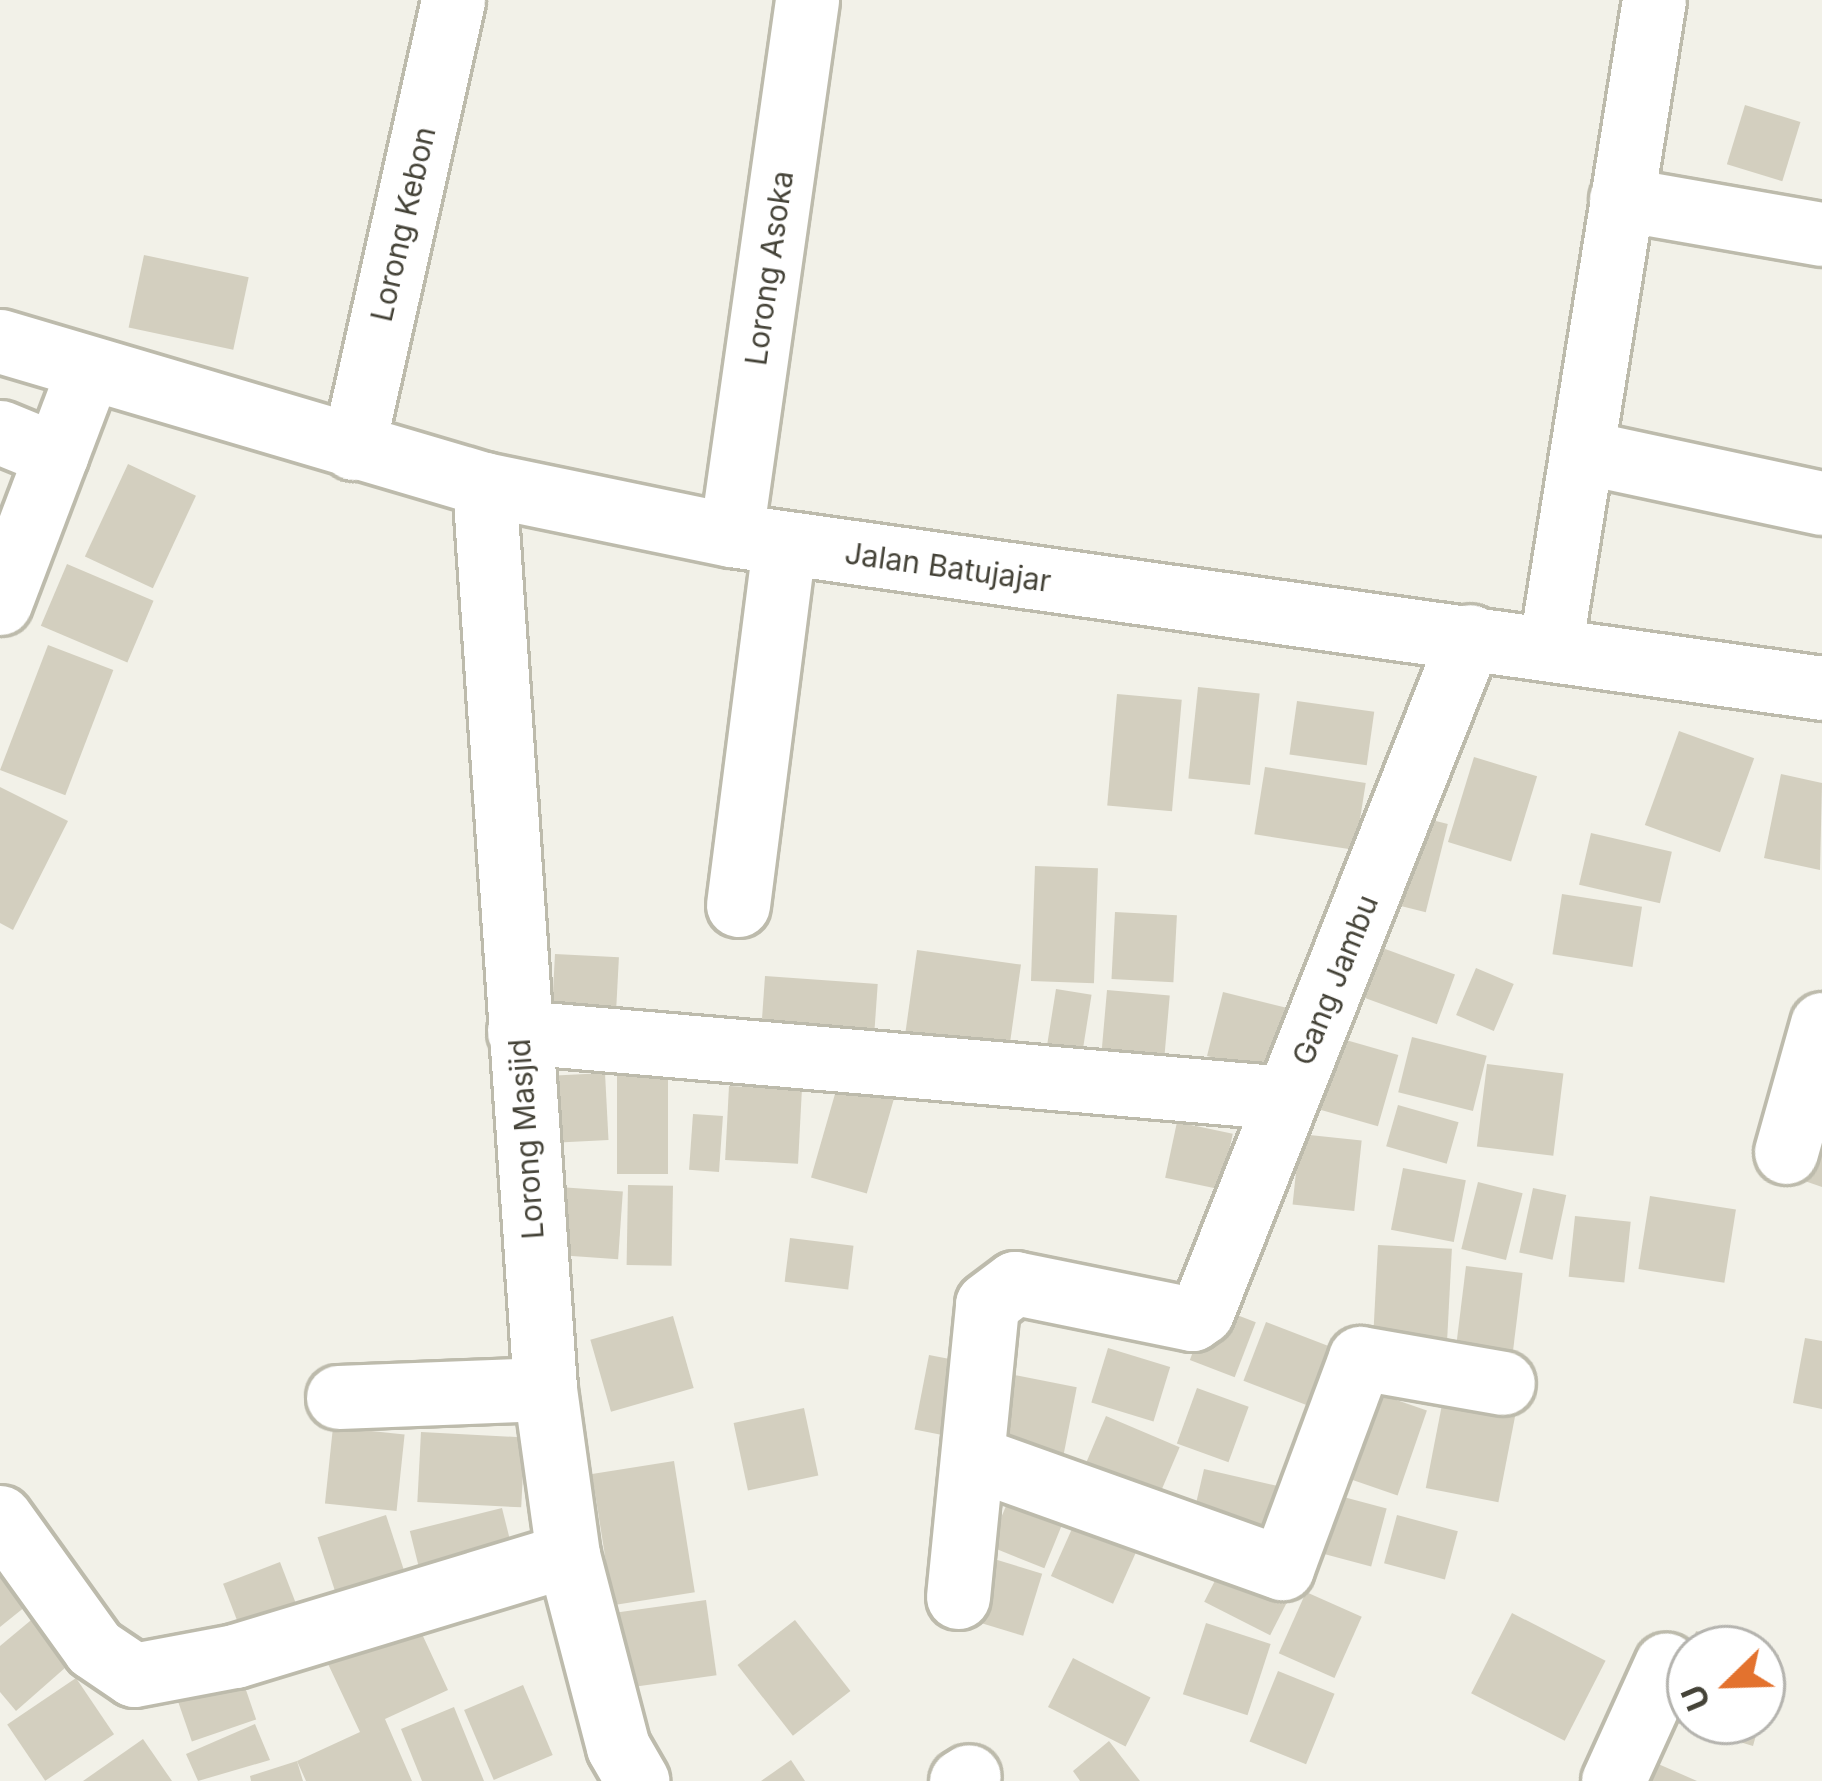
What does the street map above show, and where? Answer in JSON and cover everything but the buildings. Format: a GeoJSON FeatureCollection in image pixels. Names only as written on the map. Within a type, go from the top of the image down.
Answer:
{"type":"FeatureCollection","features":[{"type":"Feature","properties":{"kind":"street","name":"Lorong Kebon"},"geometry":{"type":"LineString","coordinates":[[353,448],[453,0]]}},
{"type":"Feature","properties":{"kind":"street","name":"Lorong Asoka"},"geometry":{"type":"LineString","coordinates":[[737,904],[757,540],[807,0]]}},
{"type":"Feature","properties":{"kind":"street"},"geometry":{"type":"LineString","coordinates":[[1550,649],[1654,0]]}},
{"type":"Feature","properties":{"kind":"street"},"geometry":{"type":"LineString","coordinates":[[1621,200],[1822,234]]}},
{"type":"Feature","properties":{"kind":"street","name":"Jalan Batujajar"},"geometry":{"type":"LineString","coordinates":[[0,341],[484,484],[757,540],[1822,688]]}},
{"type":"Feature","properties":{"kind":"street"},"geometry":{"type":"LineString","coordinates":[[0,603],[28,443],[88,370]]}},
{"type":"Feature","properties":{"kind":"street"},"geometry":{"type":"LineString","coordinates":[[1607,457],[1822,503]]}},
{"type":"Feature","properties":{"kind":"street","name":"Lorong Masjid"},"geometry":{"type":"LineString","coordinates":[[484,484],[545,1389],[568,1555],[618,1747],[638,1781]]}},
{"type":"Feature","properties":{"kind":"street","name":"Gang Jambu"},"geometry":{"type":"LineString","coordinates":[[977,1459],[987,1304],[1004,1288],[1192,1319],[1286,1098],[1470,636]]}},
{"type":"Feature","properties":{"kind":"street"},"geometry":{"type":"LineString","coordinates":[[1786,1152],[1822,1024]]}},
{"type":"Feature","properties":{"kind":"street"},"geometry":{"type":"LineString","coordinates":[[519,1032],[1286,1098]]}},
{"type":"Feature","properties":{"kind":"street"},"geometry":{"type":"LineString","coordinates":[[958,1597],[977,1459],[1282,1568],[1360,1358],[1504,1383]]}},
{"type":"Feature","properties":{"kind":"street"},"geometry":{"type":"LineString","coordinates":[[338,1397],[545,1389]]}},
{"type":"Feature","properties":{"kind":"street"},"geometry":{"type":"LineString","coordinates":[[0,1517],[94,1648],[134,1675],[235,1656],[568,1555]]}},
{"type":"Feature","properties":{"kind":"street"},"geometry":{"type":"LineString","coordinates":[[1613,1781],[1666,1664]]}}]}
